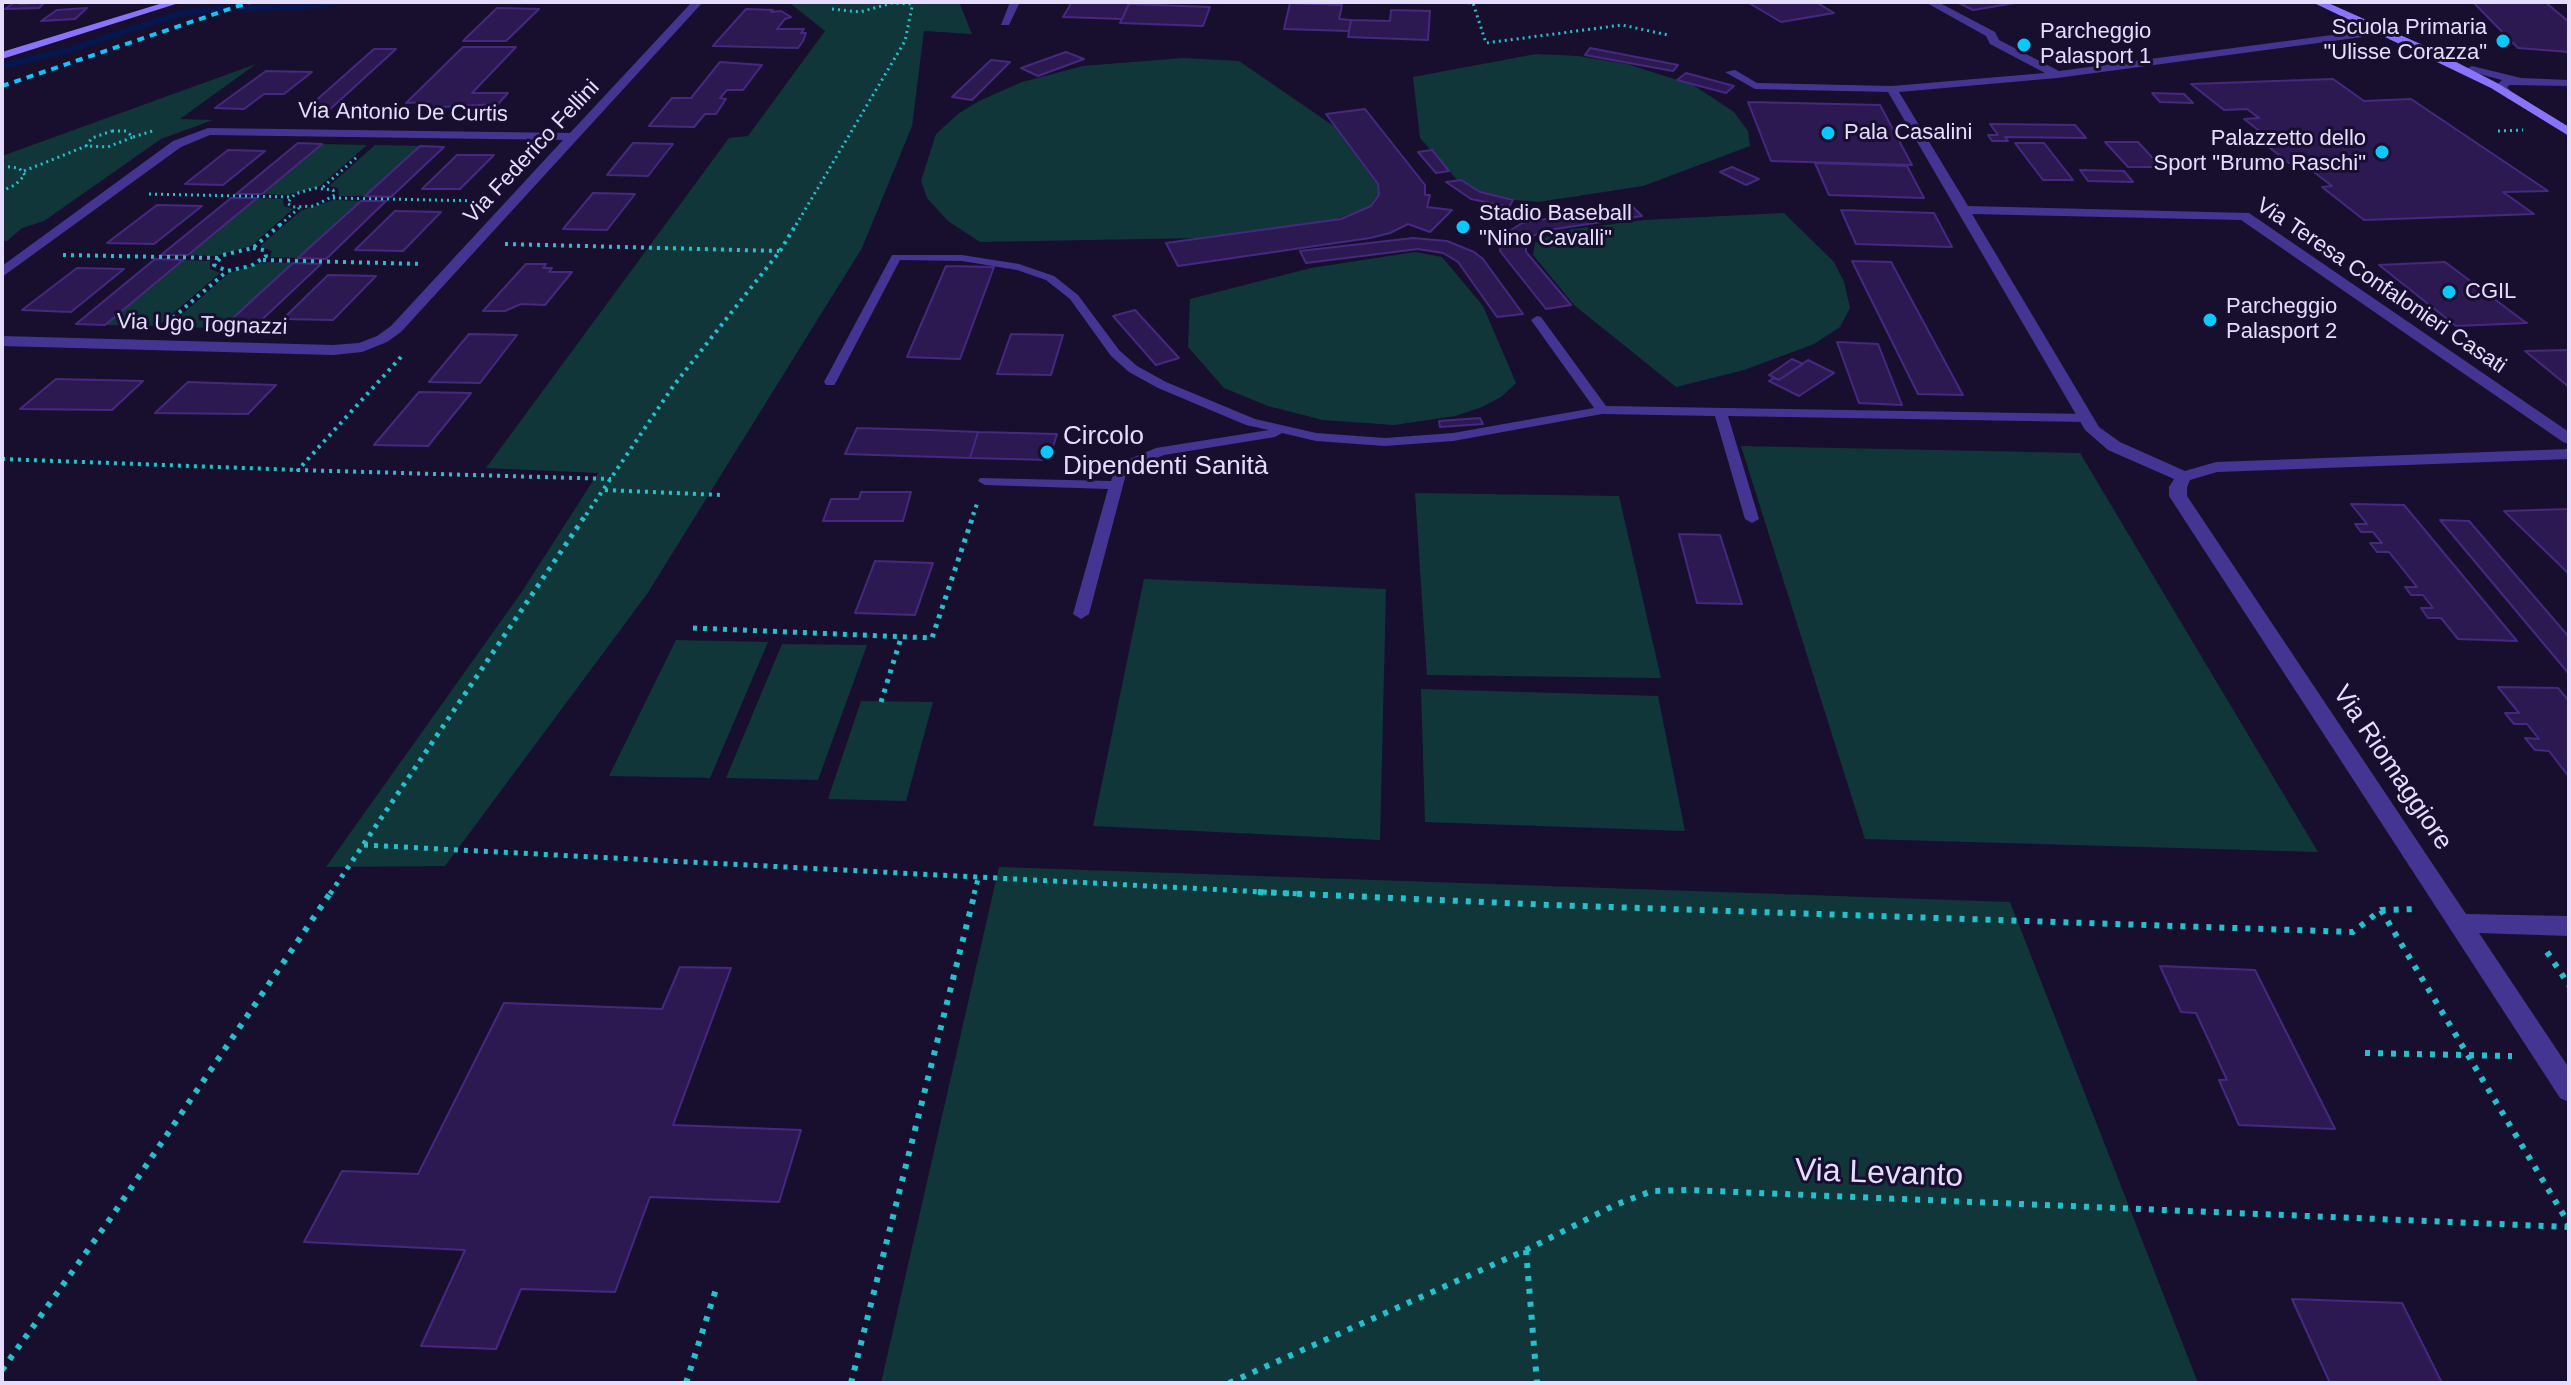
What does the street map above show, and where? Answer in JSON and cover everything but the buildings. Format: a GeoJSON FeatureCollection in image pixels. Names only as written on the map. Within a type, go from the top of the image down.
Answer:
{"type":"FeatureCollection","features":[{"type":"Feature","properties":{"kind":"main road"},"geometry":{"type":"LineString","coordinates":[[2,56],[177,2]]}},
{"type":"Feature","properties":{"kind":"main road"},"geometry":{"type":"LineString","coordinates":[[2317,2],[2385,31],[2503,92],[2569,132]]}},
{"type":"Feature","properties":{"kind":"main road"},"geometry":{"type":"LineString","coordinates":[[2338,2],[2424,40],[2503,92]]}},
{"type":"Feature","properties":{"kind":"street","name":"Via Federico Fellini"},"geometry":{"type":"LineString","coordinates":[[396,329],[698,2]]}},
{"type":"Feature","properties":{"kind":"street"},"geometry":{"type":"LineString","coordinates":[[1005,23],[1015,2]]}},
{"type":"Feature","properties":{"kind":"street"},"geometry":{"type":"LineString","coordinates":[[1930,2],[1991,34],[1994,42],[2057,75]]}},
{"type":"Feature","properties":{"kind":"street"},"geometry":{"type":"LineString","coordinates":[[1731,72],[1755,86],[1892,89],[2057,75],[2385,31]]}},
{"type":"Feature","properties":{"kind":"street"},"geometry":{"type":"LineString","coordinates":[[2472,69],[2497,77],[2569,83]]}},
{"type":"Feature","properties":{"kind":"street"},"geometry":{"type":"LineString","coordinates":[[2503,92],[2501,85],[2521,80]]}},
{"type":"Feature","properties":{"kind":"street"},"geometry":{"type":"LineString","coordinates":[[1892,89],[2093,430],[2114,446],[2184,477],[2197,470],[2216,467],[2569,454]]}},
{"type":"Feature","properties":{"kind":"street","name":"Via Antonio De Curtis"},"geometry":{"type":"LineString","coordinates":[[2,273],[181,142],[208,132],[573,137]]}},
{"type":"Feature","properties":{"kind":"street","name":"Via Teresa Confalonieri Casati"},"geometry":{"type":"LineString","coordinates":[[1963,210],[2244,216],[2569,439]]}},
{"type":"Feature","properties":{"kind":"street","name":"Via Ugo Tognazzi"},"geometry":{"type":"LineString","coordinates":[[2,341],[340,350],[369,344],[396,329]]}},
{"type":"Feature","properties":{"kind":"street","name":"Via Riomaggiore"},"geometry":{"type":"LineString","coordinates":[[2184,477],[2178,487],[2178,496],[2569,1090]]}},
{"type":"Feature","properties":{"kind":"street"},"geometry":{"type":"LineString","coordinates":[[2455,915],[2569,926]]}},
{"type":"Feature","properties":{"kind":"lane"},"geometry":{"type":"LineString","coordinates":[[830,382],[896,257],[962,258],[1019,267],[1050,278],[1074,297],[1097,332],[1133,369],[1192,400],[1285,432],[1348,440],[1439,438],[1602,410],[2086,418]]}},
{"type":"Feature","properties":{"kind":"lane"},"geometry":{"type":"LineString","coordinates":[[1537,320],[1602,410]]}},
{"type":"Feature","properties":{"kind":"lane"},"geometry":{"type":"LineString","coordinates":[[1720,410],[1752,519]]}},
{"type":"Feature","properties":{"kind":"lane"},"geometry":{"type":"LineString","coordinates":[[1081,614],[1120,472],[1132,463],[1161,451],[1285,432]]}},
{"type":"Feature","properties":{"kind":"lane"},"geometry":{"type":"LineString","coordinates":[[985,481],[1116,485]]}},
{"type":"Feature","properties":{"kind":"path"},"geometry":{"type":"LineString","coordinates":[[1450,2],[1473,3],[1486,43],[1622,25],[1668,35]]}},
{"type":"Feature","properties":{"kind":"path"},"geometry":{"type":"LineString","coordinates":[[2,1370],[110,1219],[674,385],[780,251],[905,41],[913,3],[892,3],[860,12],[832,9]]}},
{"type":"Feature","properties":{"kind":"path"},"geometry":{"type":"LineString","coordinates":[[2,166],[24,171],[86,146],[116,146],[129,140],[133,134],[126,131],[104,133],[88,140],[86,146]]}},
{"type":"Feature","properties":{"kind":"path"},"geometry":{"type":"LineString","coordinates":[[323,187],[364,152]]}},
{"type":"Feature","properties":{"kind":"path"},"geometry":{"type":"LineString","coordinates":[[2,191],[22,179],[24,171]]}},
{"type":"Feature","properties":{"kind":"path"},"geometry":{"type":"LineString","coordinates":[[136,193],[290,197],[308,189],[323,187],[333,190],[333,198]]}},
{"type":"Feature","properties":{"kind":"path"},"geometry":{"type":"LineString","coordinates":[[290,197],[289,205],[299,208],[322,204],[333,198],[487,202],[478,212]]}},
{"type":"Feature","properties":{"kind":"path"},"geometry":{"type":"LineString","coordinates":[[253,248],[299,208]]}},
{"type":"Feature","properties":{"kind":"path"},"geometry":{"type":"LineString","coordinates":[[475,243],[780,251]]}},
{"type":"Feature","properties":{"kind":"path"},"geometry":{"type":"LineString","coordinates":[[54,254],[218,258],[237,250],[253,248],[264,250],[266,256],[263,260]]}},
{"type":"Feature","properties":{"kind":"path"},"geometry":{"type":"LineString","coordinates":[[218,258],[214,265],[227,271]]}},
{"type":"Feature","properties":{"kind":"path"},"geometry":{"type":"LineString","coordinates":[[175,329],[160,329],[227,271],[263,260],[428,264],[418,274]]}},
{"type":"Feature","properties":{"kind":"path"},"geometry":{"type":"LineString","coordinates":[[298,470],[408,349]]}},
{"type":"Feature","properties":{"kind":"path"},"geometry":{"type":"LineString","coordinates":[[2,459],[611,479]]}},
{"type":"Feature","properties":{"kind":"path"},"geometry":{"type":"LineString","coordinates":[[693,628],[932,638],[985,481]]}},
{"type":"Feature","properties":{"kind":"path"},"geometry":{"type":"LineString","coordinates":[[604,490],[721,495]]}},
{"type":"Feature","properties":{"kind":"path"},"geometry":{"type":"LineString","coordinates":[[881,702],[901,637]]}},
{"type":"Feature","properties":{"kind":"path"},"geometry":{"type":"LineString","coordinates":[[364,845],[978,879],[1551,905],[2353,932],[2381,910],[2455,915]]}},
{"type":"Feature","properties":{"kind":"path"},"geometry":{"type":"LineString","coordinates":[[851,1383],[978,879]]}},
{"type":"Feature","properties":{"kind":"path"},"geometry":{"type":"LineString","coordinates":[[2381,910],[2569,1226]]}},
{"type":"Feature","properties":{"kind":"path"},"geometry":{"type":"LineString","coordinates":[[2365,1053],[2548,1057]]}},
{"type":"Feature","properties":{"kind":"path","name":"Via Levanto"},"geometry":{"type":"LineString","coordinates":[[1229,1383],[1526,1250],[1615,1205],[1652,1191],[2569,1226]]}},
{"type":"Feature","properties":{"kind":"path"},"geometry":{"type":"LineString","coordinates":[[1526,1250],[1537,1383]]}},
{"type":"Feature","properties":{"kind":"path"},"geometry":{"type":"LineString","coordinates":[[686,1383],[717,1286]]}},
{"type":"Feature","properties":{"kind":"green space"},"geometry":{"type":"Polygon","coordinates":[[[959,2],[972,34],[924,31],[912,126],[862,248],[647,594],[445,866],[326,867],[521,593],[598,473],[486,468],[729,138],[748,136],[825,31],[791,4],[728,3],[959,2]]]}},
{"type":"Feature","properties":{"kind":"green space"},"geometry":{"type":"Polygon","coordinates":[[[1536,54],[1578,56],[1627,64],[1693,85],[1734,112],[1748,131],[1750,146],[1643,186],[1538,202],[1492,198],[1458,181],[1420,138],[1413,77],[1536,54]]]}},
{"type":"Feature","properties":{"kind":"green space"},"geometry":{"type":"Polygon","coordinates":[[[1183,58],[1239,61],[1335,127],[1379,187],[1379,195],[1371,206],[1334,220],[1200,238],[980,242],[948,221],[927,198],[921,181],[936,134],[958,114],[979,101],[1022,82],[1083,66],[1183,58]]]}},
{"type":"Feature","properties":{"kind":"green space"},"geometry":{"type":"Polygon","coordinates":[[[256,64],[180,119],[213,120],[161,139],[44,221],[22,228],[7,241],[2,241],[2,156],[256,64]]]}},
{"type":"Feature","properties":{"kind":"green space"},"geometry":{"type":"Polygon","coordinates":[[[322,144],[367,145],[320,186],[288,195],[262,194],[322,144]]]}},
{"type":"Feature","properties":{"kind":"green space"},"geometry":{"type":"Polygon","coordinates":[[[375,145],[420,146],[365,196],[339,196],[338,188],[329,186],[375,145]]]}},
{"type":"Feature","properties":{"kind":"green space"},"geometry":{"type":"Polygon","coordinates":[[[257,198],[283,199],[284,206],[293,209],[251,246],[216,256],[188,255],[257,198]]]}},
{"type":"Feature","properties":{"kind":"green space"},"geometry":{"type":"Polygon","coordinates":[[[334,200],[361,201],[298,258],[270,257],[272,251],[260,246],[302,210],[334,200]]]}},
{"type":"Feature","properties":{"kind":"green space"},"geometry":{"type":"Polygon","coordinates":[[[1784,213],[1834,262],[1844,282],[1850,308],[1840,327],[1814,344],[1744,370],[1676,387],[1574,305],[1533,255],[1535,243],[1558,231],[1644,220],[1784,213]]]}},
{"type":"Feature","properties":{"kind":"green space"},"geometry":{"type":"Polygon","coordinates":[[[1415,252],[1442,257],[1483,306],[1516,383],[1501,397],[1482,407],[1455,416],[1394,425],[1323,420],[1268,406],[1224,388],[1188,347],[1190,299],[1311,268],[1415,252]]]}},
{"type":"Feature","properties":{"kind":"green space"},"geometry":{"type":"Polygon","coordinates":[[[183,260],[210,261],[210,269],[220,273],[158,326],[105,325],[183,260]]]}},
{"type":"Feature","properties":{"kind":"green space"},"geometry":{"type":"Polygon","coordinates":[[[264,262],[293,263],[222,328],[168,327],[229,273],[264,262]]]}},
{"type":"Feature","properties":{"kind":"green space"},"geometry":{"type":"Polygon","coordinates":[[[1741,446],[2080,453],[2318,852],[1865,839],[1741,446]]]}},
{"type":"Feature","properties":{"kind":"green space"},"geometry":{"type":"Polygon","coordinates":[[[1415,493],[1619,496],[1661,678],[1427,675],[1415,493]]]}},
{"type":"Feature","properties":{"kind":"green space"},"geometry":{"type":"Polygon","coordinates":[[[1144,579],[1386,589],[1380,840],[1093,826],[1144,579]]]}},
{"type":"Feature","properties":{"kind":"green space"},"geometry":{"type":"Polygon","coordinates":[[[676,640],[768,642],[710,778],[609,776],[676,640]]]}},
{"type":"Feature","properties":{"kind":"green space"},"geometry":{"type":"Polygon","coordinates":[[[782,644],[867,645],[818,780],[726,778],[782,644]]]}},
{"type":"Feature","properties":{"kind":"green space"},"geometry":{"type":"Polygon","coordinates":[[[1421,689],[1658,696],[1685,831],[1425,822],[1421,689]]]}},
{"type":"Feature","properties":{"kind":"green space"},"geometry":{"type":"Polygon","coordinates":[[[861,701],[933,702],[906,801],[828,799],[861,701]]]}},
{"type":"Feature","properties":{"kind":"green space"},"geometry":{"type":"Polygon","coordinates":[[[999,867],[2010,902],[2198,1383],[881,1383],[999,867]]]}},
{"type":"Feature","properties":{"kind":"waterway"},"geometry":{"type":"LineString","coordinates":[[241,8],[300,7],[339,2]]}},
{"type":"Feature","properties":{"kind":"waterway"},"geometry":{"type":"LineString","coordinates":[[2,66],[69,50],[178,14],[223,8]]}},
{"type":"Feature","properties":{"kind":"railway"},"geometry":{"type":"LineString","coordinates":[[2,86],[250,2]]}},
{"type":"Feature","properties":{"kind":"place","name":"Scuola Primaria \"Ulisse Corazza\""},"geometry":{"type":"Point","coordinates":[2503,41]}},
{"type":"Feature","properties":{"kind":"place","name":"Parcheggio Palasport 1"},"geometry":{"type":"Point","coordinates":[2024,45]}},
{"type":"Feature","properties":{"kind":"place","name":"Pala Casalini"},"geometry":{"type":"Point","coordinates":[1828,133]}},
{"type":"Feature","properties":{"kind":"place","name":"Palazzetto dello Sport \"Brumo Raschi\""},"geometry":{"type":"Point","coordinates":[2382,152]}},
{"type":"Feature","properties":{"kind":"place","name":"Stadio Baseball \"Nino Cavalli\""},"geometry":{"type":"Point","coordinates":[1463,227]}},
{"type":"Feature","properties":{"kind":"place","name":"CGIL"},"geometry":{"type":"Point","coordinates":[2449,292]}},
{"type":"Feature","properties":{"kind":"place","name":"Parcheggio Palasport 2"},"geometry":{"type":"Point","coordinates":[2210,320]}},
{"type":"Feature","properties":{"kind":"place","name":"Circolo Dipendenti Sanità"},"geometry":{"type":"Point","coordinates":[1047,452]}}]}
